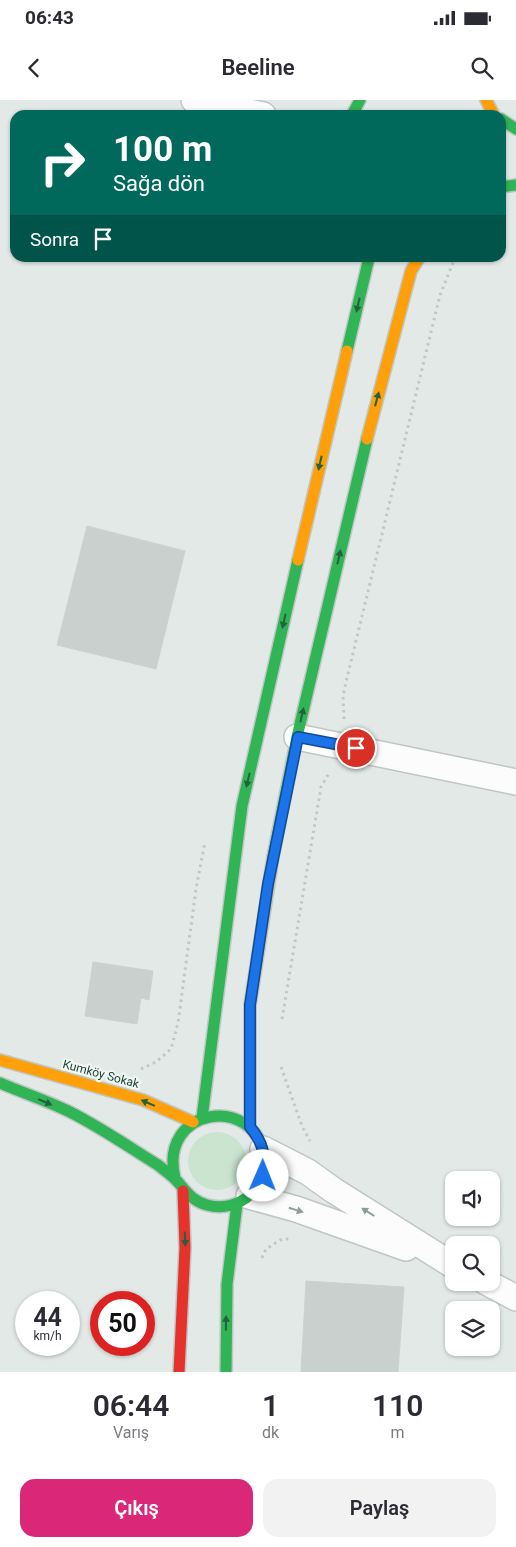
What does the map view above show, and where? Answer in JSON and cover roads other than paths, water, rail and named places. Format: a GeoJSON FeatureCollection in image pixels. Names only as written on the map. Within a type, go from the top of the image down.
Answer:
{"type":"FeatureCollection","features":[{"type":"Feature","properties":{"kind":"main road"},"geometry":{"type":"LineString","coordinates":[[197,1120],[242,806],[311,501],[368,262]]}},
{"type":"Feature","properties":{"kind":"main road"},"geometry":{"type":"LineString","coordinates":[[250,1127],[250,1005],[268,884],[298,737],[371,422],[411,271],[417,262]]}},
{"type":"Feature","properties":{"kind":"main road","name":"Kumköy Sokak"},"geometry":{"type":"LineString","coordinates":[[0,1060],[143,1100],[197,1120]]}},
{"type":"Feature","properties":{"kind":"main road"},"geometry":{"type":"LineString","coordinates":[[0,1083],[70,1112],[175,1178]]}},
{"type":"Feature","properties":{"kind":"main road"},"geometry":{"type":"LineString","coordinates":[[222,1115],[237,1118],[250,1127],[258,1136],[266,1162],[263,1176],[257,1188],[243,1200],[221,1208],[207,1206],[193,1200],[183,1191],[175,1178],[172,1162],[174,1147],[181,1133],[197,1120],[222,1115]]}},
{"type":"Feature","properties":{"kind":"main road"},"geometry":{"type":"LineString","coordinates":[[179,1372],[185,1248],[183,1191]]}},
{"type":"Feature","properties":{"kind":"main road"},"geometry":{"type":"LineString","coordinates":[[226,1372],[227,1284],[243,1200]]}},
{"type":"Feature","properties":{"kind":"street"},"geometry":{"type":"LineString","coordinates":[[194,100],[240,110]]}},
{"type":"Feature","properties":{"kind":"street"},"geometry":{"type":"LineString","coordinates":[[298,737],[516,782]]}},
{"type":"Feature","properties":{"kind":"street"},"geometry":{"type":"LineString","coordinates":[[263,1149],[308,1172],[333,1190],[445,1260]]}},
{"type":"Feature","properties":{"kind":"street"},"geometry":{"type":"LineString","coordinates":[[243,1200],[296,1209],[445,1263]]}},
{"type":"Feature","properties":{"kind":"street"},"geometry":{"type":"LineString","coordinates":[[500,1289],[516,1298]]}}]}
